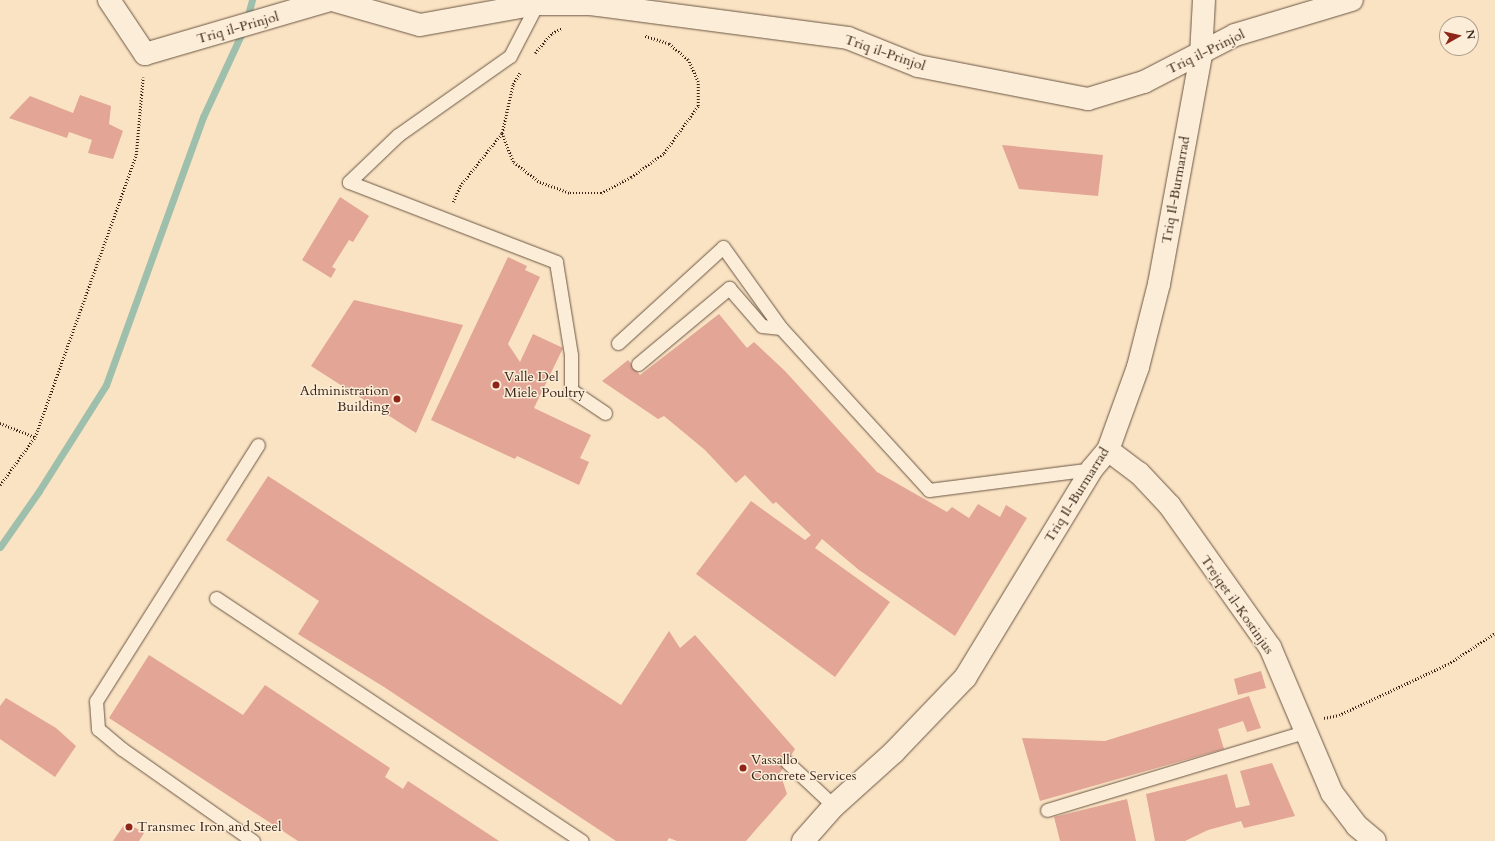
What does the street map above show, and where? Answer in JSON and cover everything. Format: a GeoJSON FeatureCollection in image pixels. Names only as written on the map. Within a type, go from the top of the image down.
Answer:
{"type":"FeatureCollection","features":[{"type":"Feature","properties":{"kind":"street"},"geometry":{"type":"LineString","coordinates":[[109,0],[145,54]]}},
{"type":"Feature","properties":{"kind":"street","name":"Triq il-Prinjol"},"geometry":{"type":"LineString","coordinates":[[145,54],[331,0],[420,25],[537,4],[590,4],[848,38],[918,66],[1088,99],[1144,82],[1201,55],[1235,35],[1352,0]]}},
{"type":"Feature","properties":{"kind":"street","name":"Triq Il-Burmarrad"},"geometry":{"type":"LineString","coordinates":[[803,841],[834,806],[894,752],[965,678],[1092,469],[1108,450],[1138,367],[1159,284],[1201,55],[1204,0]]}},
{"type":"Feature","properties":{"kind":"street","name":"Trejqet il-Kostinjus"},"geometry":{"type":"LineString","coordinates":[[1108,450],[1139,474],[1170,506],[1270,647],[1302,728],[1332,793],[1357,826],[1375,841]]}},
{"type":"Feature","properties":{"kind":"lane"},"geometry":{"type":"LineString","coordinates":[[537,4],[510,56],[398,135],[350,182],[447,218],[556,262],[571,355],[571,390],[605,413]]}},
{"type":"Feature","properties":{"kind":"lane"},"geometry":{"type":"LineString","coordinates":[[618,343],[723,247],[781,328],[929,490],[1092,469]]}},
{"type":"Feature","properties":{"kind":"lane"},"geometry":{"type":"LineString","coordinates":[[638,364],[729,288],[762,326],[781,328]]}},
{"type":"Feature","properties":{"kind":"lane"},"geometry":{"type":"LineString","coordinates":[[253,841],[122,749],[98,729],[96,701],[258,445]]}},
{"type":"Feature","properties":{"kind":"lane"},"geometry":{"type":"LineString","coordinates":[[216,598],[582,841]]}},
{"type":"Feature","properties":{"kind":"lane"},"geometry":{"type":"LineString","coordinates":[[1047,810],[1302,728]]}},
{"type":"Feature","properties":{"kind":"lane"},"geometry":{"type":"LineString","coordinates":[[787,762],[834,806]]}},
{"type":"Feature","properties":{"kind":"path"},"geometry":{"type":"LineString","coordinates":[[530,59],[552,33],[565,27]]}},
{"type":"Feature","properties":{"kind":"path"},"geometry":{"type":"LineString","coordinates":[[502,133],[514,162],[540,182],[570,193],[601,193],[631,177],[664,153],[698,106],[698,82],[688,60],[669,44],[642,35]]}},
{"type":"Feature","properties":{"kind":"path"},"geometry":{"type":"LineString","coordinates":[[0,485],[35,437],[136,155],[145,54]]}},
{"type":"Feature","properties":{"kind":"path"},"geometry":{"type":"LineString","coordinates":[[447,218],[460,186],[502,133],[513,84],[522,71]]}},
{"type":"Feature","properties":{"kind":"path"},"geometry":{"type":"LineString","coordinates":[[0,423],[35,437]]}},
{"type":"Feature","properties":{"kind":"path"},"geometry":{"type":"LineString","coordinates":[[1302,728],[1339,715],[1448,664],[1495,633]]}},
{"type":"Feature","properties":{"kind":"building"},"geometry":{"type":"Polygon","coordinates":[[[80,95],[111,106],[109,124],[123,131],[113,159],[88,153],[92,140],[69,132],[67,138],[9,118],[30,96],[73,113],[80,95]]]}},
{"type":"Feature","properties":{"kind":"building"},"geometry":{"type":"Polygon","coordinates":[[[1002,145],[1103,155],[1098,196],[1019,189],[1002,145]]]}},
{"type":"Feature","properties":{"kind":"building"},"geometry":{"type":"Polygon","coordinates":[[[340,197],[369,216],[353,242],[349,240],[332,267],[336,269],[331,278],[302,260],[340,197]]]}},
{"type":"Feature","properties":{"kind":"building","name":"Valle Del Miele Poultry"},"geometry":{"type":"Polygon","coordinates":[[[508,257],[527,266],[525,270],[540,277],[508,344],[520,362],[533,334],[563,348],[534,408],[591,435],[580,458],[589,462],[579,485],[517,456],[515,459],[431,420],[508,257]]]}},
{"type":"Feature","properties":{"kind":"building","name":"Administration Building"},"geometry":{"type":"Polygon","coordinates":[[[354,300],[463,325],[416,433],[311,366],[354,300]]]}},
{"type":"Feature","properties":{"kind":"building"},"geometry":{"type":"Polygon","coordinates":[[[719,314],[747,348],[754,342],[785,371],[877,472],[947,512],[952,507],[969,518],[978,504],[1000,517],[1006,505],[1027,518],[955,636],[859,570],[822,539],[815,548],[890,602],[835,677],[696,574],[751,501],[805,540],[811,535],[776,502],[773,504],[745,475],[736,483],[705,450],[664,416],[658,419],[602,381],[628,360],[640,375],[719,314]]]}},
{"type":"Feature","properties":{"kind":"building"},"geometry":{"type":"Polygon","coordinates":[[[268,476],[621,705],[669,631],[680,648],[695,635],[795,749],[780,773],[787,794],[746,841],[677,841],[669,838],[667,841],[616,841],[384,687],[298,634],[319,601],[226,540],[268,476]]]}},
{"type":"Feature","properties":{"kind":"building"},"geometry":{"type":"Polygon","coordinates":[[[149,655],[243,715],[265,685],[390,768],[385,777],[403,789],[408,781],[499,841],[298,841],[109,718],[149,655]]]}},
{"type":"Feature","properties":{"kind":"building"},"geometry":{"type":"Polygon","coordinates":[[[1261,671],[1266,688],[1238,695],[1234,679],[1261,671]]]}},
{"type":"Feature","properties":{"kind":"building"},"geometry":{"type":"Polygon","coordinates":[[[1249,696],[1261,728],[1247,732],[1243,721],[1218,729],[1224,749],[1040,801],[1022,738],[1105,741],[1249,696]]]}},
{"type":"Feature","properties":{"kind":"building"},"geometry":{"type":"Polygon","coordinates":[[[6,698],[56,728],[76,746],[55,777],[0,739],[0,706],[6,698]]]}},
{"type":"Feature","properties":{"kind":"building"},"geometry":{"type":"Polygon","coordinates":[[[1272,763],[1295,816],[1244,828],[1241,821],[1208,830],[1185,841],[1155,841],[1146,794],[1227,774],[1236,808],[1250,805],[1240,771],[1272,763]]]}},
{"type":"Feature","properties":{"kind":"building"},"geometry":{"type":"Polygon","coordinates":[[[1127,799],[1136,841],[1060,841],[1054,817],[1127,799]]]}},
{"type":"Feature","properties":{"kind":"building","name":"Transmec Iron and Steel"},"geometry":{"type":"Polygon","coordinates":[[[126,822],[144,833],[139,841],[113,841],[126,822]]]}},
{"type":"Feature","properties":{"kind":"waterway"},"geometry":{"type":"LineString","coordinates":[[0,547],[39,491],[106,385],[203,117],[245,26],[252,0]]}},
{"type":"Feature","properties":{"kind":"place","name":"Valle Del Miele Poultry"},"geometry":{"type":"Point","coordinates":[496,385]}},
{"type":"Feature","properties":{"kind":"place","name":"Administration Building"},"geometry":{"type":"Point","coordinates":[397,399]}},
{"type":"Feature","properties":{"kind":"place","name":"Vassallo Concrete Services"},"geometry":{"type":"Point","coordinates":[743,768]}},
{"type":"Feature","properties":{"kind":"place","name":"Transmec Iron and Steel"},"geometry":{"type":"Point","coordinates":[129,827]}}]}
